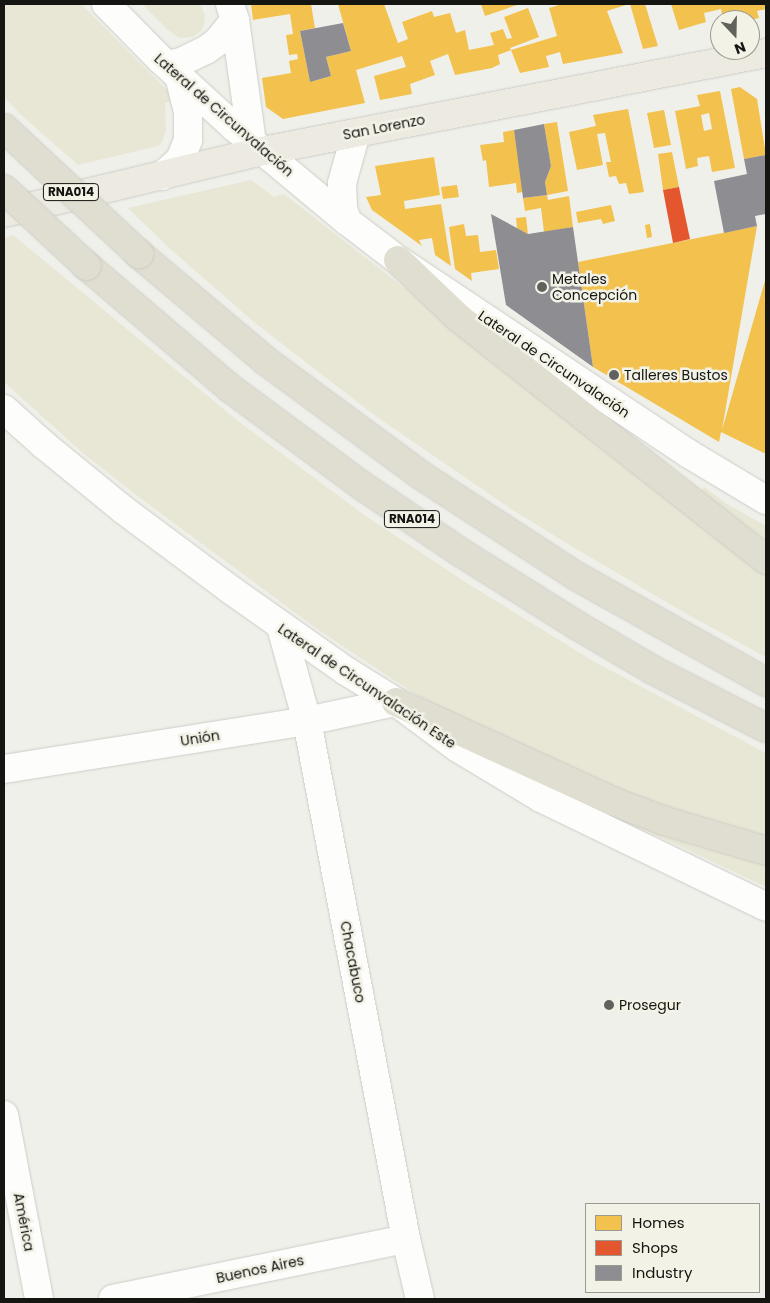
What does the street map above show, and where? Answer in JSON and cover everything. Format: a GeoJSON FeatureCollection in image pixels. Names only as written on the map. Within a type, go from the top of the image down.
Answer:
{"type":"FeatureCollection","features":[{"type":"Feature","properties":{"kind":"highway","name":"RNA014"},"geometry":{"type":"LineString","coordinates":[[4,128],[139,254],[266,361],[419,474],[576,576],[766,682]]}},
{"type":"Feature","properties":{"kind":"highway","name":"RNA014"},"geometry":{"type":"LineString","coordinates":[[4,189],[87,266],[230,388],[364,487],[460,552],[578,626],[668,677],[766,728]]}},
{"type":"Feature","properties":{"kind":"highway"},"geometry":{"type":"LineString","coordinates":[[398,260],[460,319],[766,560]]}},
{"type":"Feature","properties":{"kind":"highway"},"geometry":{"type":"LineString","coordinates":[[396,702],[612,801],[666,821],[766,851]]}},
{"type":"Feature","properties":{"kind":"main road","name":"San Lorenzo"},"geometry":{"type":"LineString","coordinates":[[4,212],[162,176],[258,146],[356,133],[766,53]]}},
{"type":"Feature","properties":{"kind":"street","name":"Lateral de Circunvalación"},"geometry":{"type":"LineString","coordinates":[[106,4],[173,71],[258,146],[347,221],[398,260],[681,449],[766,500]]}},
{"type":"Feature","properties":{"kind":"street"},"geometry":{"type":"LineString","coordinates":[[162,176],[180,160],[188,140],[188,112],[173,71],[180,62],[206,50],[217,42],[233,12]]}},
{"type":"Feature","properties":{"kind":"street"},"geometry":{"type":"LineString","coordinates":[[233,12],[258,146]]}},
{"type":"Feature","properties":{"kind":"street"},"geometry":{"type":"LineString","coordinates":[[347,221],[343,210],[342,183],[356,133]]}},
{"type":"Feature","properties":{"kind":"street","name":"Lateral de Circunvalación Este"},"geometry":{"type":"LineString","coordinates":[[4,408],[44,445],[125,511],[281,627],[396,702],[458,748],[541,798],[766,907]]}},
{"type":"Feature","properties":{"kind":"street","name":"Chacabuco"},"geometry":{"type":"LineString","coordinates":[[281,627],[307,721],[406,1240],[425,1298]]}},
{"type":"Feature","properties":{"kind":"street","name":"Unión"},"geometry":{"type":"LineString","coordinates":[[4,769],[307,721],[396,702]]}},
{"type":"Feature","properties":{"kind":"street","name":"América"},"geometry":{"type":"LineString","coordinates":[[4,1115],[39,1299]]}},
{"type":"Feature","properties":{"kind":"street","name":"Buenos Aires"},"geometry":{"type":"LineString","coordinates":[[113,1299],[406,1240]]}},
{"type":"Feature","properties":{"kind":"shaded area"},"geometry":{"type":"Polygon","coordinates":[[[4,4],[81,4],[173,96],[175,100],[165,103],[166,130],[162,142],[158,146],[78,165],[20,114],[4,97],[4,4]]]}},
{"type":"Feature","properties":{"kind":"shaded area"},"geometry":{"type":"Polygon","coordinates":[[[142,4],[200,4],[205,15],[204,25],[201,31],[192,37],[179,38],[168,30],[142,4]]]}},
{"type":"Feature","properties":{"kind":"shaded area"},"geometry":{"type":"Polygon","coordinates":[[[251,180],[274,197],[284,194],[766,570],[766,657],[685,613],[511,509],[377,417],[255,323],[167,246],[128,208],[251,180]]]}},
{"type":"Feature","properties":{"kind":"shaded area"},"geometry":{"type":"Polygon","coordinates":[[[13,235],[238,421],[367,517],[467,583],[593,661],[766,753],[766,842],[662,811],[456,717],[409,690],[317,629],[140,498],[84,454],[4,382],[4,238],[13,235]]]}},
{"type":"Feature","properties":{"kind":"shaded area"},"geometry":{"type":"Polygon","coordinates":[[[704,487],[727,504],[766,526],[766,542],[700,492],[704,487]]]}},
{"type":"Feature","properties":{"kind":"shaded area"},"geometry":{"type":"Polygon","coordinates":[[[606,813],[766,864],[766,887],[688,850],[606,813]]]}},
{"type":"Feature","properties":{"kind":"building: Homes"},"geometry":{"type":"Polygon","coordinates":[[[251,4],[311,4],[315,28],[300,31],[310,82],[331,76],[326,57],[351,51],[338,4],[384,4],[398,43],[408,39],[402,22],[432,11],[434,17],[450,13],[456,33],[465,30],[469,50],[494,45],[490,33],[503,29],[507,39],[512,38],[504,17],[528,8],[539,37],[510,48],[511,50],[498,55],[500,64],[492,68],[455,75],[448,54],[430,61],[435,75],[410,84],[412,94],[380,100],[374,76],[406,67],[402,56],[356,70],[365,103],[283,119],[266,107],[262,78],[291,73],[289,61],[298,59],[297,54],[289,55],[286,35],[293,34],[290,14],[253,20],[251,4]]]}},
{"type":"Feature","properties":{"kind":"building: Homes"},"geometry":{"type":"Polygon","coordinates":[[[481,4],[520,4],[485,16],[481,4]]]}},
{"type":"Feature","properties":{"kind":"building: Homes"},"geometry":{"type":"Polygon","coordinates":[[[562,4],[629,4],[607,11],[623,53],[563,64],[560,52],[546,56],[549,67],[520,73],[511,50],[557,36],[549,8],[562,4]]]}},
{"type":"Feature","properties":{"kind":"building: Homes"},"geometry":{"type":"Polygon","coordinates":[[[630,4],[645,4],[658,46],[643,49],[630,4]]]}},
{"type":"Feature","properties":{"kind":"building: Homes"},"geometry":{"type":"Polygon","coordinates":[[[671,4],[766,4],[766,9],[760,10],[710,10],[704,13],[706,22],[679,30],[671,4]]]}},
{"type":"Feature","properties":{"kind":"building: Homes"},"geometry":{"type":"Polygon","coordinates":[[[740,87],[757,99],[766,155],[744,159],[731,89],[740,87]]]}},
{"type":"Feature","properties":{"kind":"building: Homes"},"geometry":{"type":"Polygon","coordinates":[[[720,91],[735,168],[712,172],[709,156],[697,158],[698,166],[686,169],[675,111],[700,106],[697,95],[720,91]],[[709,113],[701,115],[704,131],[712,129],[709,113]]]}},
{"type":"Feature","properties":{"kind":"building: Homes"},"geometry":{"type":"Polygon","coordinates":[[[628,109],[644,192],[629,194],[626,183],[619,184],[616,176],[609,177],[606,162],[611,162],[605,133],[597,134],[603,165],[577,170],[569,132],[596,126],[593,115],[628,109]]]}},
{"type":"Feature","properties":{"kind":"building: Homes"},"geometry":{"type":"Polygon","coordinates":[[[664,110],[671,145],[654,148],[647,113],[664,110]]]}},
{"type":"Feature","properties":{"kind":"building: Homes"},"geometry":{"type":"Polygon","coordinates":[[[557,122],[568,191],[547,195],[545,182],[551,166],[544,124],[557,122]]]}},
{"type":"Feature","properties":{"kind":"building: Homes"},"geometry":{"type":"Polygon","coordinates":[[[514,130],[523,192],[517,193],[516,183],[489,187],[486,160],[483,161],[480,145],[504,142],[503,132],[514,130]]]}},
{"type":"Feature","properties":{"kind":"building: Homes"},"geometry":{"type":"Polygon","coordinates":[[[672,152],[679,187],[663,190],[658,154],[672,152]]]}},
{"type":"Feature","properties":{"kind":"building: Homes"},"geometry":{"type":"Polygon","coordinates":[[[434,157],[440,195],[404,201],[405,209],[441,204],[451,266],[435,255],[432,238],[419,240],[422,246],[372,210],[366,197],[381,195],[375,166],[434,157]]]}},
{"type":"Feature","properties":{"kind":"building: Homes"},"geometry":{"type":"Polygon","coordinates":[[[457,185],[459,197],[443,199],[441,187],[457,185]]]}},
{"type":"Feature","properties":{"kind":"building: Homes"},"geometry":{"type":"Polygon","coordinates":[[[547,195],[548,200],[569,196],[573,227],[544,232],[541,208],[525,211],[523,198],[547,195]]]}},
{"type":"Feature","properties":{"kind":"building: Homes"},"geometry":{"type":"Polygon","coordinates":[[[611,205],[615,221],[603,224],[601,219],[578,223],[576,212],[611,205]]]}},
{"type":"Feature","properties":{"kind":"building: Homes"},"geometry":{"type":"Polygon","coordinates":[[[526,217],[528,234],[517,228],[516,218],[526,217]]]}},
{"type":"Feature","properties":{"kind":"building: Homes"},"geometry":{"type":"Polygon","coordinates":[[[464,224],[466,236],[478,235],[480,252],[496,250],[499,269],[471,273],[472,281],[455,269],[449,227],[464,224]]]}},
{"type":"Feature","properties":{"kind":"building: Homes"},"geometry":{"type":"Polygon","coordinates":[[[650,224],[652,237],[647,238],[645,225],[650,224]]]}},
{"type":"Feature","properties":{"kind":"building: Homes"},"geometry":{"type":"Polygon","coordinates":[[[757,226],[722,430],[766,277],[766,454],[721,432],[719,442],[593,367],[578,262],[757,226]]]}},
{"type":"Feature","properties":{"kind":"building: Shops"},"geometry":{"type":"Polygon","coordinates":[[[679,187],[690,239],[673,243],[663,190],[679,187]]]}},
{"type":"Feature","properties":{"kind":"building: Industry"},"geometry":{"type":"Polygon","coordinates":[[[343,23],[351,51],[326,57],[331,76],[310,82],[300,31],[343,23]]]}},
{"type":"Feature","properties":{"kind":"building: Industry"},"geometry":{"type":"Polygon","coordinates":[[[544,124],[551,166],[545,182],[547,195],[523,198],[514,130],[544,124]]]}},
{"type":"Feature","properties":{"kind":"building: Industry"},"geometry":{"type":"Polygon","coordinates":[[[766,155],[766,214],[755,216],[757,226],[724,233],[714,181],[747,174],[744,159],[766,155]]]}},
{"type":"Feature","properties":{"kind":"building: Industry","name":"Metales Concepción"},"geometry":{"type":"Polygon","coordinates":[[[491,214],[528,234],[573,227],[593,367],[506,305],[491,214]]]}},
{"type":"Feature","properties":{"kind":"place","name":"Metales Concepción"},"geometry":{"type":"Point","coordinates":[542,287]}},
{"type":"Feature","properties":{"kind":"place","name":"Talleres Bustos"},"geometry":{"type":"Point","coordinates":[614,375]}},
{"type":"Feature","properties":{"kind":"place","name":"Prosegur"},"geometry":{"type":"Point","coordinates":[609,1005]}}]}
